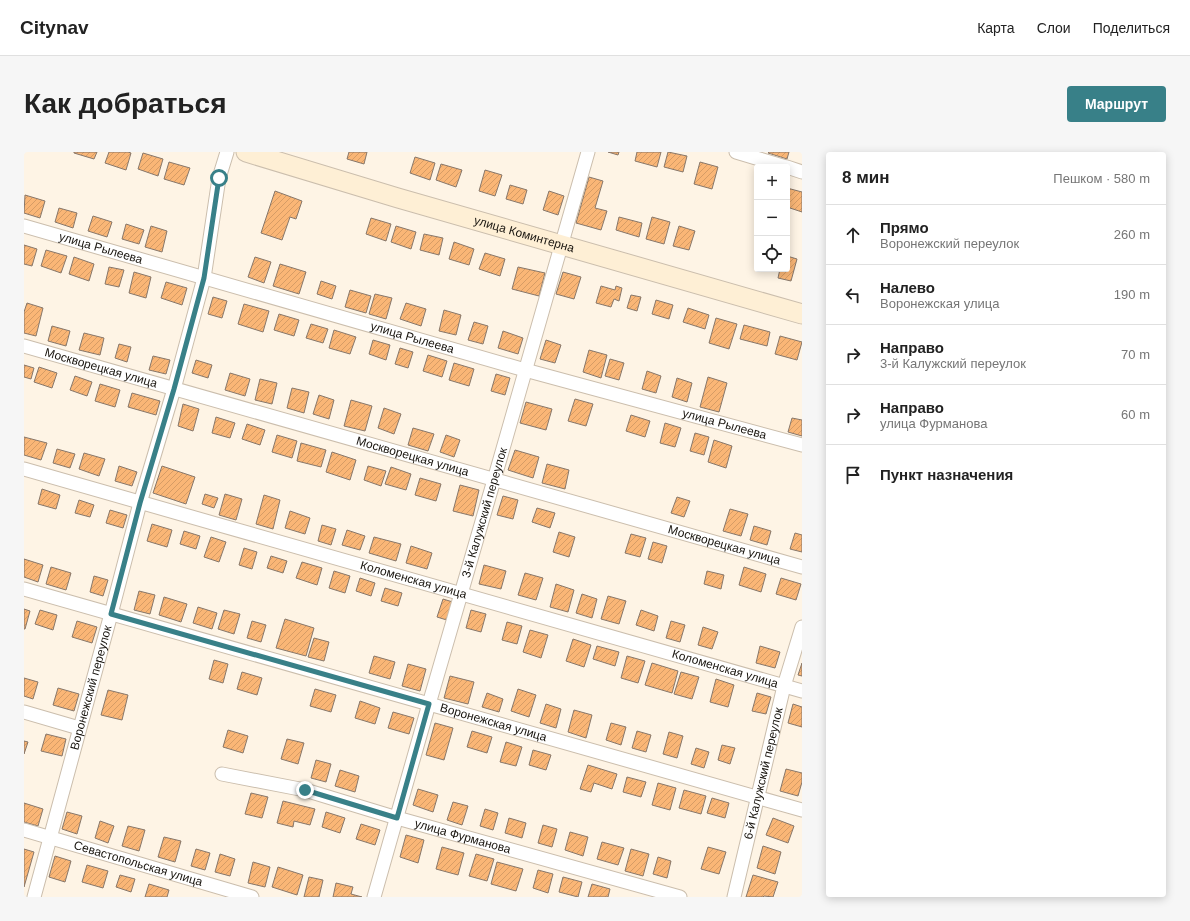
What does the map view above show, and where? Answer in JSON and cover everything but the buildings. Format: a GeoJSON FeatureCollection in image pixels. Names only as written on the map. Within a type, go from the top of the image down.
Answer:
{"type":"FeatureCollection","features":[{"type":"Feature","properties":{"kind":"street","name":"Воронежский переулок"},"geometry":{"type":"LineString","coordinates":[[34,897],[140,503],[174,389],[204,278],[219,178],[227,152]]}},
{"type":"Feature","properties":{"kind":"street","name":"улица Коминтерна"},"geometry":{"type":"LineString","coordinates":[[246,152],[398,198],[802,314]]}},
{"type":"Feature","properties":{"kind":"street","name":"3-й Калужский переулок"},"geometry":{"type":"LineString","coordinates":[[374,897],[588,152]]}},
{"type":"Feature","properties":{"kind":"street"},"geometry":{"type":"LineString","coordinates":[[736,152],[776,164]]}},
{"type":"Feature","properties":{"kind":"street"},"geometry":{"type":"LineString","coordinates":[[790,168],[802,172]]}},
{"type":"Feature","properties":{"kind":"street","name":"улица Рылеева"},"geometry":{"type":"LineString","coordinates":[[24,226],[525,370],[802,445]]}},
{"type":"Feature","properties":{"kind":"street","name":"Москворецкая улица"},"geometry":{"type":"LineString","coordinates":[[24,346],[802,567]]}},
{"type":"Feature","properties":{"kind":"street","name":"Коломенская улица"},"geometry":{"type":"LineString","coordinates":[[24,469],[802,691]]}},
{"type":"Feature","properties":{"kind":"street","name":"Воронежская улица"},"geometry":{"type":"LineString","coordinates":[[24,589],[802,810]]}},
{"type":"Feature","properties":{"kind":"street","name":"6-й Калужский переулок"},"geometry":{"type":"LineString","coordinates":[[734,897],[784,686],[802,627]]}},
{"type":"Feature","properties":{"kind":"street"},"geometry":{"type":"LineString","coordinates":[[24,712],[79,728]]}},
{"type":"Feature","properties":{"kind":"street","name":"улица Фурманова"},"geometry":{"type":"LineString","coordinates":[[222,774],[305,790],[397,818],[680,897]]}},
{"type":"Feature","properties":{"kind":"street","name":"Севастопольская улица"},"geometry":{"type":"LineString","coordinates":[[24,830],[252,897]]}},
{"type":"Feature","properties":{"kind":"route"},"geometry":{"type":"LineString","coordinates":[[219,178],[204,278],[174,389],[140,503],[111,614],[429,704],[397,818],[305,790]]}}]}
